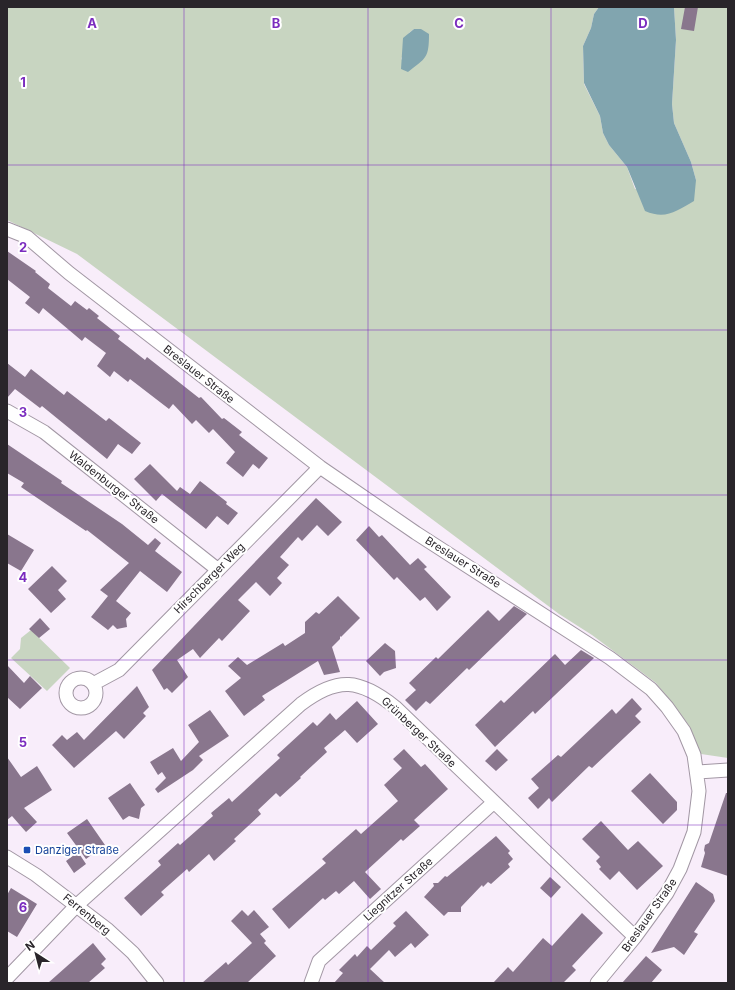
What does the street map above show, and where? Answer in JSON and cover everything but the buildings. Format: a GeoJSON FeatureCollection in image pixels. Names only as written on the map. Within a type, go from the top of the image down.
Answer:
{"type":"FeatureCollection","features":[{"type":"Feature","properties":{"kind":"street","name":"Breslauer Straße"},"geometry":{"type":"LineString","coordinates":[[7,229],[27,238],[69,273],[320,467],[416,533],[610,658],[651,689],[667,707],[684,731],[694,754],[698,772],[699,791],[696,818],[688,849],[667,893],[635,937],[597,983]]}},
{"type":"Feature","properties":{"kind":"street","name":"Waldenburger Straße"},"geometry":{"type":"LineString","coordinates":[[7,410],[44,432],[217,569]]}},
{"type":"Feature","properties":{"kind":"street","name":"Hirschberger Weg"},"geometry":{"type":"LineString","coordinates":[[93,684],[119,670],[217,569],[320,467]]}},
{"type":"Feature","properties":{"kind":"street","name":"Grünberger Straße"},"geometry":{"type":"LineString","coordinates":[[77,905],[301,704],[316,693],[330,687],[356,685],[377,693],[395,707],[635,937]]}},
{"type":"Feature","properties":{"kind":"street"},"geometry":{"type":"LineString","coordinates":[[698,772],[728,770]]}},
{"type":"Feature","properties":{"kind":"street","name":"Liegnitzer Straße"},"geometry":{"type":"LineString","coordinates":[[311,983],[319,961],[494,802]]}},
{"type":"Feature","properties":{"kind":"street","name":"Ferrenberg"},"geometry":{"type":"LineString","coordinates":[[7,856],[77,905],[133,953],[157,983]]}},
{"type":"Feature","properties":{"kind":"street"},"geometry":{"type":"LineString","coordinates":[[7,978],[77,905]]}},
{"type":"Feature","properties":{"kind":"green space"},"geometry":{"type":"Polygon","coordinates":[[[7,7],[599,7],[594,14],[591,28],[583,46],[584,84],[600,116],[603,133],[609,145],[627,167],[635,189],[696,180],[691,162],[674,123],[672,104],[676,40],[674,7],[728,7],[728,758],[701,754],[688,724],[656,683],[592,635],[559,614],[77,254],[7,220],[7,7]],[[414,29],[409,33],[401,60],[421,29],[414,29]]]}},
{"type":"Feature","properties":{"kind":"green space"},"geometry":{"type":"Polygon","coordinates":[[[31,630],[70,668],[47,691],[11,658],[20,649],[21,638],[31,630]]]}},
{"type":"Feature","properties":{"kind":"water"},"geometry":{"type":"Polygon","coordinates":[[[599,7],[674,7],[676,40],[672,104],[674,123],[691,162],[696,180],[694,201],[671,213],[659,215],[645,211],[627,167],[609,145],[603,133],[600,116],[584,83],[583,46],[591,28],[594,14],[599,7]]]}},
{"type":"Feature","properties":{"kind":"water"},"geometry":{"type":"Polygon","coordinates":[[[414,29],[421,29],[429,34],[428,48],[423,60],[408,72],[401,69],[403,38],[414,29]]]}},
{"type":"Feature","properties":{"kind":"place","name":"Danziger Straße"},"geometry":{"type":"Point","coordinates":[27,850]}}]}
